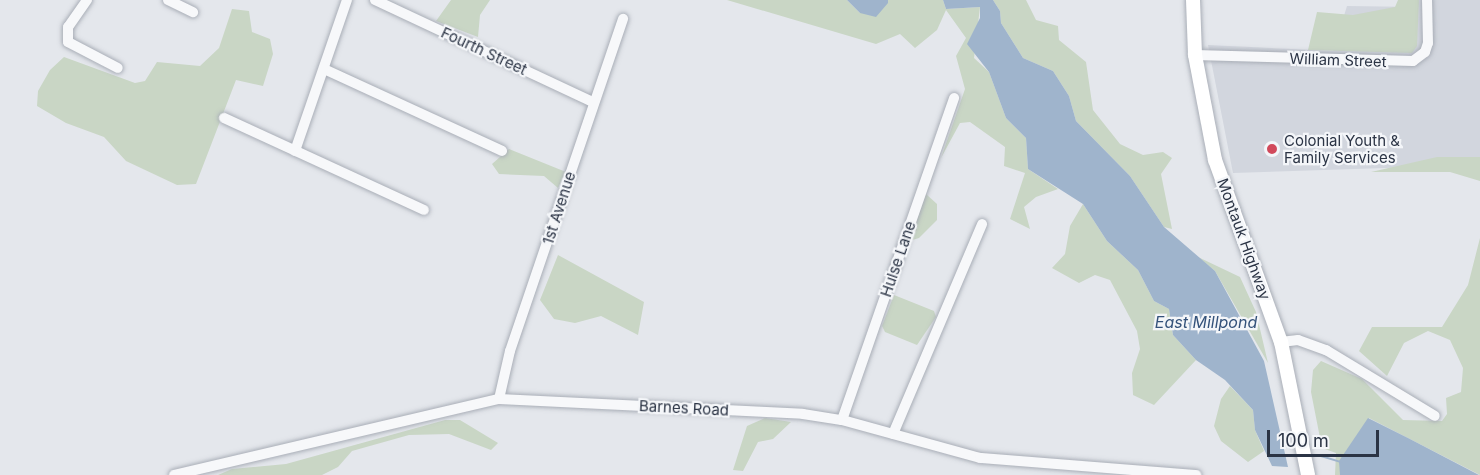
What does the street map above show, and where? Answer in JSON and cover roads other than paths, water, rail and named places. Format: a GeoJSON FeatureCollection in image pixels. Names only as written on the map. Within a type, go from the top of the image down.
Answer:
{"type":"FeatureCollection","features":[{"type":"Feature","properties":{"kind":"main road","name":"Montauk Highway"},"geometry":{"type":"LineString","coordinates":[[1193,0],[1195,55],[1217,165],[1281,342],[1308,475]]}},
{"type":"Feature","properties":{"kind":"street"},"geometry":{"type":"LineString","coordinates":[[87,0],[68,27],[68,42],[72,47],[118,68]]}},
{"type":"Feature","properties":{"kind":"street"},"geometry":{"type":"LineString","coordinates":[[168,0],[193,12]]}},
{"type":"Feature","properties":{"kind":"street"},"geometry":{"type":"LineString","coordinates":[[295,150],[347,0]]}},
{"type":"Feature","properties":{"kind":"street","name":"Fourth Street"},"geometry":{"type":"LineString","coordinates":[[375,0],[593,102]]}},
{"type":"Feature","properties":{"kind":"street","name":"William Street"},"geometry":{"type":"LineString","coordinates":[[1195,55],[1413,61],[1425,52],[1428,43],[1427,0]]}},
{"type":"Feature","properties":{"kind":"street","name":"1st Avenue"},"geometry":{"type":"LineString","coordinates":[[499,399],[510,351],[623,19]]}},
{"type":"Feature","properties":{"kind":"street"},"geometry":{"type":"LineString","coordinates":[[324,69],[502,151]]}},
{"type":"Feature","properties":{"kind":"street","name":"Hulse Lane"},"geometry":{"type":"LineString","coordinates":[[842,420],[954,98]]}},
{"type":"Feature","properties":{"kind":"street"},"geometry":{"type":"LineString","coordinates":[[224,118],[424,210]]}},
{"type":"Feature","properties":{"kind":"street"},"geometry":{"type":"LineString","coordinates":[[893,434],[982,224]]}},
{"type":"Feature","properties":{"kind":"street"},"geometry":{"type":"LineString","coordinates":[[1281,342],[1298,340],[1326,350],[1435,416]]}},
{"type":"Feature","properties":{"kind":"street","name":"Barnes Road"},"geometry":{"type":"LineString","coordinates":[[174,475],[499,399],[791,413],[842,420],[980,458],[1196,475]]}},
{"type":"Feature","properties":{"kind":"water"},"geometry":{"type":"Polygon","coordinates":[[[847,0],[888,0],[888,3],[876,17],[860,13],[847,0]]]}},
{"type":"Feature","properties":{"kind":"water","name":"East Millpond"},"geometry":{"type":"Polygon","coordinates":[[[943,0],[993,0],[1000,11],[1001,23],[1023,58],[1053,71],[1069,96],[1076,121],[1130,176],[1164,227],[1215,271],[1264,361],[1288,467],[1272,466],[1255,430],[1253,410],[1225,380],[1196,360],[1173,335],[1169,309],[1154,301],[1138,270],[1107,241],[1083,204],[1028,169],[1026,138],[1006,118],[989,72],[967,44],[980,18],[980,7],[946,9],[943,0]]]}},
{"type":"Feature","properties":{"kind":"water"},"geometry":{"type":"Polygon","coordinates":[[[1368,418],[1479,475],[1340,475],[1339,461],[1368,418]]]}},
{"type":"Feature","properties":{"kind":"waterway"},"geometry":{"type":"LineString","coordinates":[[1285,445],[1290,448]]}},
{"type":"Feature","properties":{"kind":"waterway"},"geometry":{"type":"LineString","coordinates":[[1321,456],[1341,462]]}},
{"type":"Feature","properties":{"kind":"place","name":"Colonial Youth & Family Services"},"geometry":{"type":"Point","coordinates":[1272,149]}}]}
